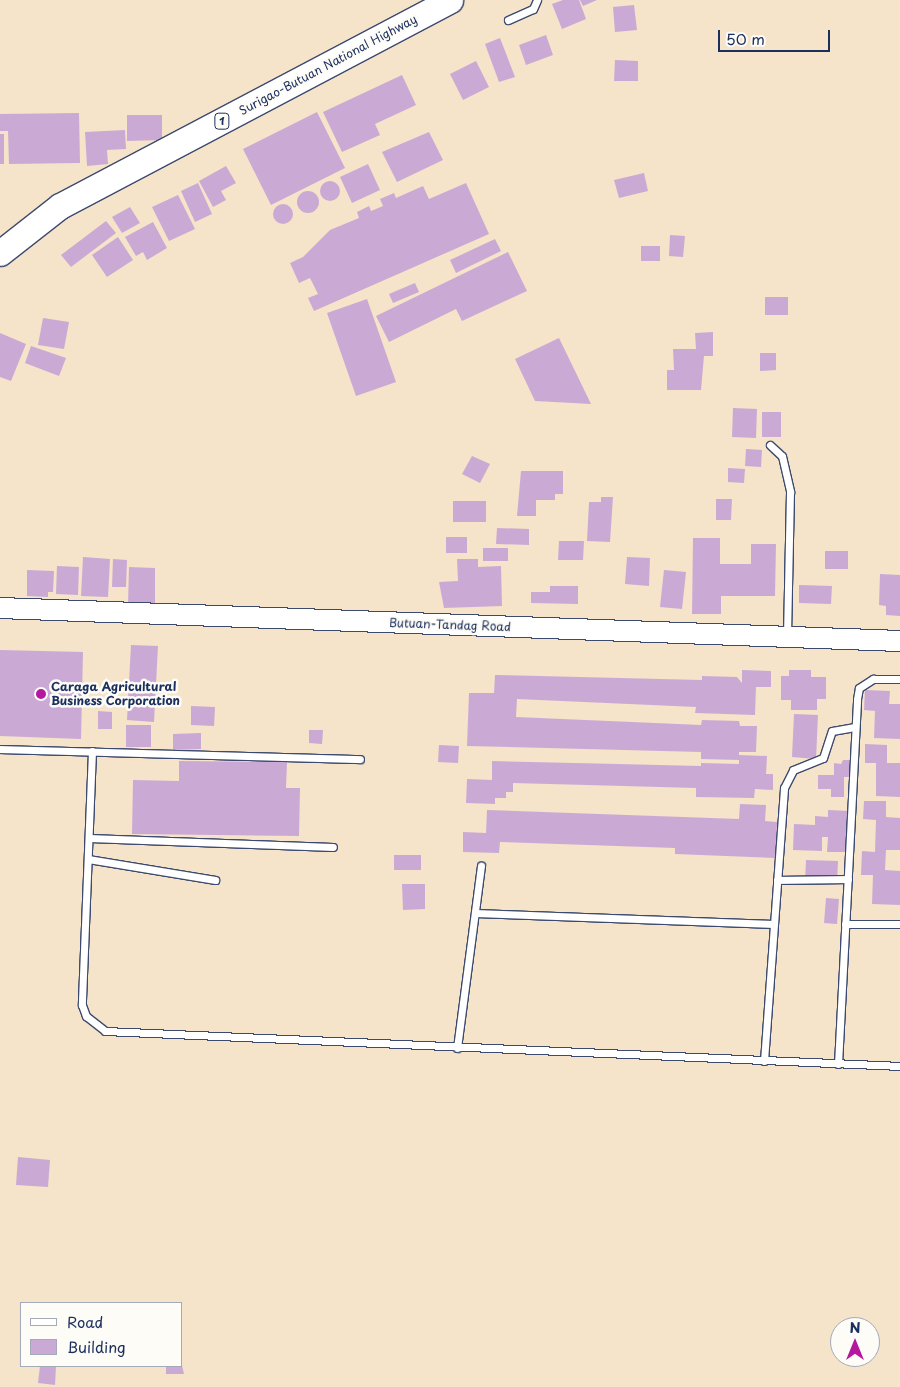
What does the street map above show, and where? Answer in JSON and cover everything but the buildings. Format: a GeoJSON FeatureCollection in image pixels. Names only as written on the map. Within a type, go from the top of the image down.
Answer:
{"type":"FeatureCollection","features":[{"type":"Feature","properties":{"kind":"highway","name":"Surigao-Butuan National Highway"},"geometry":{"type":"LineString","coordinates":[[0,253],[60,206],[450,0]]}},
{"type":"Feature","properties":{"kind":"main road","name":"Butuan-Tandag Road"},"geometry":{"type":"LineString","coordinates":[[0,608],[900,641]]}},
{"type":"Feature","properties":{"kind":"lane"},"geometry":{"type":"LineString","coordinates":[[508,20],[533,8],[537,0]]}},
{"type":"Feature","properties":{"kind":"lane"},"geometry":{"type":"LineString","coordinates":[[770,445],[782,456],[788,470],[787,636]]}},
{"type":"Feature","properties":{"kind":"lane"},"geometry":{"type":"LineString","coordinates":[[838,1064],[855,728],[859,688],[873,679],[900,680]]}},
{"type":"Feature","properties":{"kind":"lane"},"geometry":{"type":"LineString","coordinates":[[764,1061],[784,788],[792,770],[823,758],[835,728],[855,728]]}},
{"type":"Feature","properties":{"kind":"lane"},"geometry":{"type":"LineString","coordinates":[[0,749],[360,759]]}},
{"type":"Feature","properties":{"kind":"lane"},"geometry":{"type":"LineString","coordinates":[[92,751],[82,1005],[86,1016],[105,1031],[457,1048],[900,1066]]}},
{"type":"Feature","properties":{"kind":"lane"},"geometry":{"type":"LineString","coordinates":[[89,838],[333,847]]}},
{"type":"Feature","properties":{"kind":"lane"},"geometry":{"type":"LineString","coordinates":[[88,860],[215,880]]}},
{"type":"Feature","properties":{"kind":"lane"},"geometry":{"type":"LineString","coordinates":[[457,1048],[481,866]]}},
{"type":"Feature","properties":{"kind":"lane"},"geometry":{"type":"LineString","coordinates":[[777,880],[848,879]]}},
{"type":"Feature","properties":{"kind":"lane"},"geometry":{"type":"LineString","coordinates":[[475,913],[774,924]]}},
{"type":"Feature","properties":{"kind":"lane"},"geometry":{"type":"LineString","coordinates":[[845,924],[900,924]]}},
{"type":"Feature","properties":{"kind":"place","name":"Caraga Agricultural Business Corporation"},"geometry":{"type":"Point","coordinates":[41,694]}}]}
